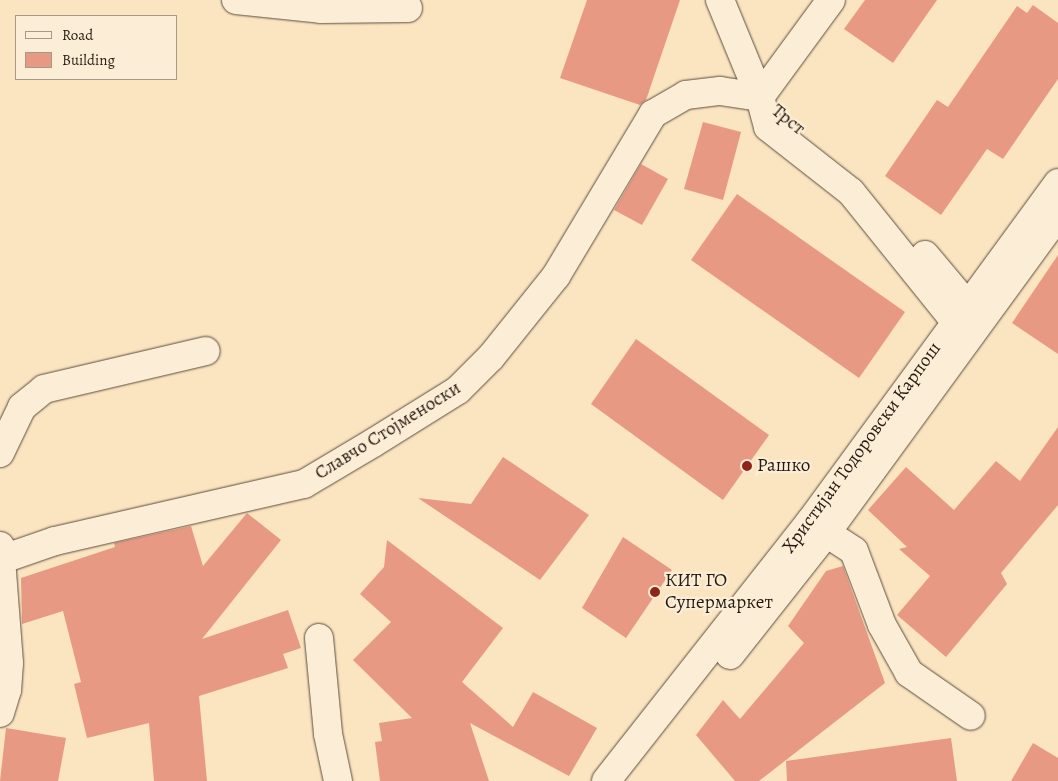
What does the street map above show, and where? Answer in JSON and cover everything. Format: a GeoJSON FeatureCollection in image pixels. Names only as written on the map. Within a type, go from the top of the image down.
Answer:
{"type":"FeatureCollection","features":[{"type":"Feature","properties":{"kind":"street"},"geometry":{"type":"LineString","coordinates":[[236,0],[321,9],[408,8]]}},
{"type":"Feature","properties":{"kind":"street","name":"Трст"},"geometry":{"type":"LineString","coordinates":[[720,0],[760,97],[768,127],[851,192],[967,321]]}},
{"type":"Feature","properties":{"kind":"street"},"geometry":{"type":"LineString","coordinates":[[760,97],[831,0]]}},
{"type":"Feature","properties":{"kind":"street","name":"Славчо Стојменоски"},"geometry":{"type":"LineString","coordinates":[[0,555],[304,484],[373,443],[458,390],[491,357],[556,276],[653,114],[686,95],[720,91],[760,97]]}},
{"type":"Feature","properties":{"kind":"street","name":"Христијан Тодоровски Карпош"},"geometry":{"type":"LineString","coordinates":[[629,781],[818,527],[967,321],[1058,183]]}},
{"type":"Feature","properties":{"kind":"street","name":"Христијан Тодоровски Карпош"},"geometry":{"type":"LineString","coordinates":[[967,321],[1058,215]]}},
{"type":"Feature","properties":{"kind":"street"},"geometry":{"type":"LineString","coordinates":[[0,453],[22,407],[44,389],[206,351]]}},
{"type":"Feature","properties":{"kind":"street"},"geometry":{"type":"LineString","coordinates":[[818,527],[854,551],[882,625],[909,673],[971,716]]}},
{"type":"Feature","properties":{"kind":"street","name":"Христијан Тодоровски Карпош"},"geometry":{"type":"LineString","coordinates":[[606,781],[818,527]]}},
{"type":"Feature","properties":{"kind":"street"},"geometry":{"type":"LineString","coordinates":[[0,555],[9,662],[7,690],[0,713]]}},
{"type":"Feature","properties":{"kind":"street"},"geometry":{"type":"LineString","coordinates":[[319,638],[328,734],[338,781]]}},
{"type":"Feature","properties":{"kind":"building"},"geometry":{"type":"Polygon","coordinates":[[[587,0],[680,0],[646,100],[640,105],[560,78],[587,0]]]}},
{"type":"Feature","properties":{"kind":"building"},"geometry":{"type":"Polygon","coordinates":[[[865,0],[937,0],[893,63],[844,29],[865,0]]]}},
{"type":"Feature","properties":{"kind":"building"},"geometry":{"type":"Polygon","coordinates":[[[1033,5],[1058,23],[1058,79],[1003,159],[987,149],[941,215],[885,176],[937,100],[948,107],[1017,6],[1027,13],[1033,5]]]}},
{"type":"Feature","properties":{"kind":"building"},"geometry":{"type":"Polygon","coordinates":[[[703,122],[741,132],[723,200],[684,189],[703,122]]]}},
{"type":"Feature","properties":{"kind":"building"},"geometry":{"type":"Polygon","coordinates":[[[641,164],[668,179],[642,225],[614,210],[641,164]]]}},
{"type":"Feature","properties":{"kind":"building"},"geometry":{"type":"Polygon","coordinates":[[[737,194],[905,312],[859,378],[691,260],[737,194]]]}},
{"type":"Feature","properties":{"kind":"building"},"geometry":{"type":"Polygon","coordinates":[[[1058,255],[1058,354],[1012,323],[1058,255]]]}},
{"type":"Feature","properties":{"kind":"building"},"geometry":{"type":"Polygon","coordinates":[[[636,339],[769,435],[723,500],[591,404],[636,339]]]}},
{"type":"Feature","properties":{"kind":"building"},"geometry":{"type":"Polygon","coordinates":[[[1058,427],[1058,505],[1001,573],[1007,584],[946,657],[897,615],[930,576],[899,549],[907,547],[868,510],[906,467],[954,510],[996,461],[1020,481],[1058,427]]]}},
{"type":"Feature","properties":{"kind":"building"},"geometry":{"type":"Polygon","coordinates":[[[503,457],[589,515],[540,580],[418,498],[471,504],[503,457]]]}},
{"type":"Feature","properties":{"kind":"building"},"geometry":{"type":"Polygon","coordinates":[[[247,513],[281,540],[202,639],[288,610],[301,648],[283,654],[288,668],[199,696],[207,781],[154,781],[149,723],[87,738],[74,684],[81,682],[63,611],[22,624],[21,578],[115,547],[114,543],[191,526],[203,566],[247,513]]]}},
{"type":"Feature","properties":{"kind":"building"},"geometry":{"type":"Polygon","coordinates":[[[623,537],[672,570],[626,638],[582,608],[623,537]]]}},
{"type":"Feature","properties":{"kind":"building"},"geometry":{"type":"Polygon","coordinates":[[[387,540],[503,628],[462,682],[513,727],[533,692],[597,728],[569,776],[470,723],[489,781],[380,781],[375,742],[382,741],[379,723],[412,718],[353,660],[391,622],[360,594],[384,567],[387,540]]]}},
{"type":"Feature","properties":{"kind":"building"},"geometry":{"type":"Polygon","coordinates":[[[843,566],[885,683],[759,781],[735,781],[696,735],[723,700],[740,719],[804,643],[788,626],[826,571],[843,566]]]}},
{"type":"Feature","properties":{"kind":"building"},"geometry":{"type":"Polygon","coordinates":[[[6,728],[66,738],[58,781],[0,781],[6,728]]]}},
{"type":"Feature","properties":{"kind":"building"},"geometry":{"type":"Polygon","coordinates":[[[951,738],[957,781],[787,781],[786,761],[951,738]]]}},
{"type":"Feature","properties":{"kind":"building"},"geometry":{"type":"Polygon","coordinates":[[[1033,743],[1058,758],[1058,781],[1011,781],[1033,743]]]}},
{"type":"Feature","properties":{"kind":"place","name":"Рашко"},"geometry":{"type":"Point","coordinates":[747,466]}},
{"type":"Feature","properties":{"kind":"place","name":"КИТ ГО Супермаркет"},"geometry":{"type":"Point","coordinates":[655,592]}}]}
